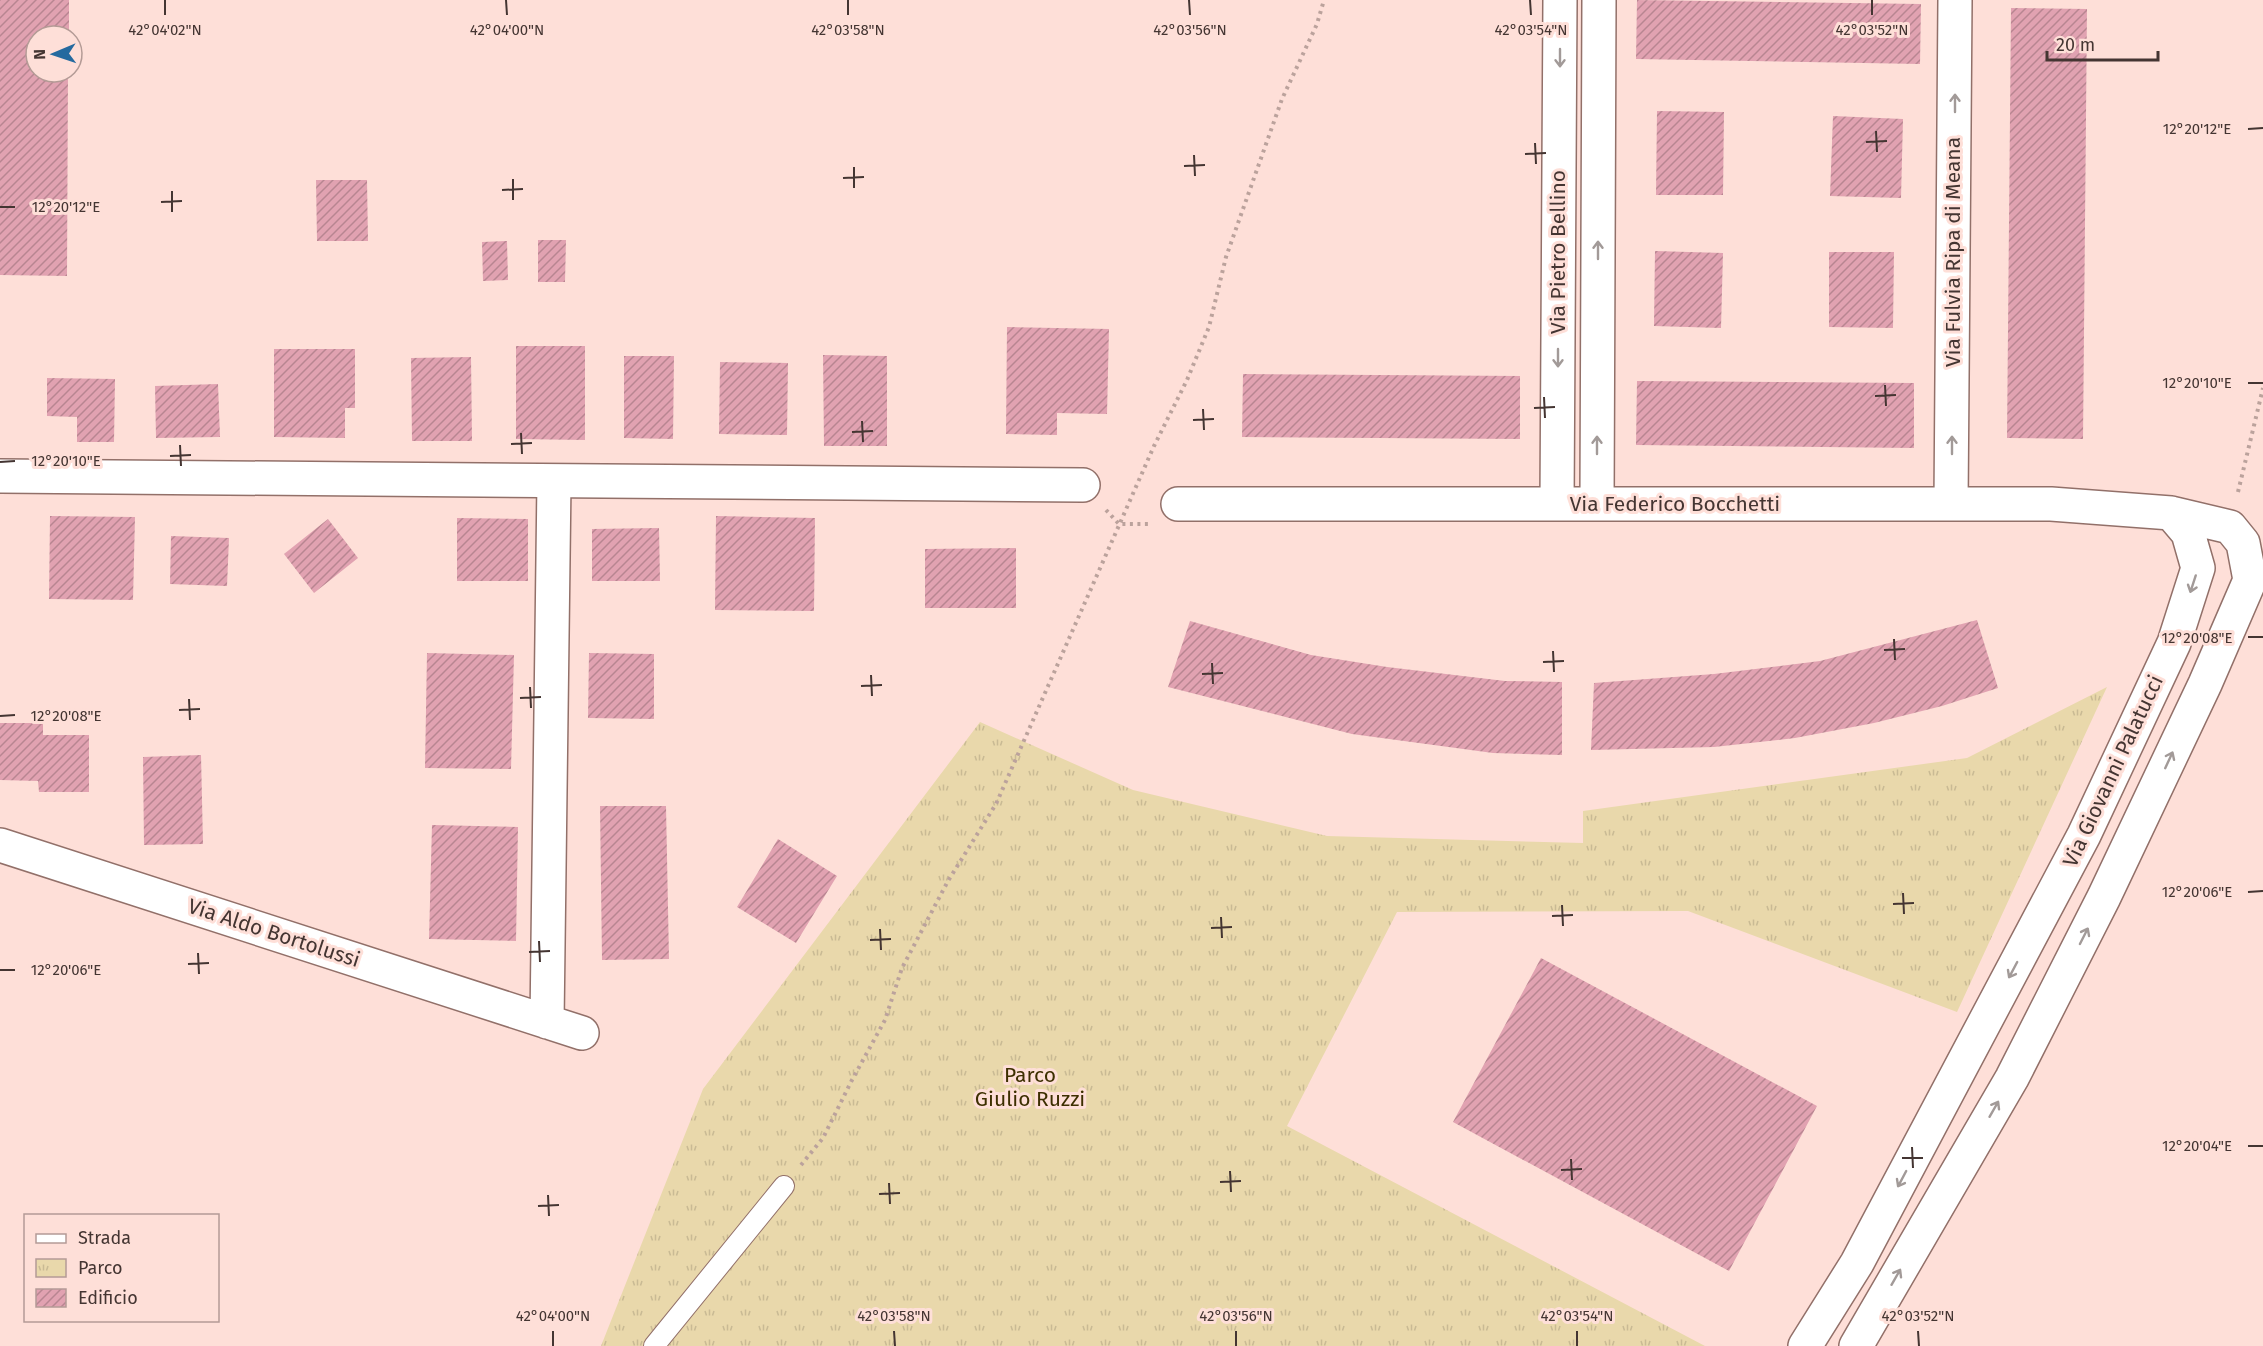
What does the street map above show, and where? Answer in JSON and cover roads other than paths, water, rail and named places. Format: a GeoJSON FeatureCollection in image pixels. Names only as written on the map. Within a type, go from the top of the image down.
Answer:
{"type":"FeatureCollection","features":[{"type":"Feature","properties":{"kind":"street","name":"Via Pietro Bellino"},"geometry":{"type":"LineString","coordinates":[[1557,504],[1560,0]]}},
{"type":"Feature","properties":{"kind":"street","name":"Via Pietro Bellino"},"geometry":{"type":"LineString","coordinates":[[1597,504],[1599,0]]}},
{"type":"Feature","properties":{"kind":"street","name":"Via Fulvia Ripa di Meana"},"geometry":{"type":"LineString","coordinates":[[1951,504],[1955,0]]}},
{"type":"Feature","properties":{"kind":"street"},"geometry":{"type":"LineString","coordinates":[[0,476],[1083,485]]}},
{"type":"Feature","properties":{"kind":"street"},"geometry":{"type":"LineString","coordinates":[[547,1022],[554,481]]}},
{"type":"Feature","properties":{"kind":"street","name":"Via Federico Bocchetti"},"geometry":{"type":"LineString","coordinates":[[1178,504],[2051,504],[2171,513]]}},
{"type":"Feature","properties":{"kind":"street"},"geometry":{"type":"LineString","coordinates":[[1856,1346],[2012,1078],[2104,897],[2205,684],[2250,580],[2243,543],[2230,527],[2171,513]]}},
{"type":"Feature","properties":{"kind":"street","name":"Via Giovanni Palatucci"},"geometry":{"type":"LineString","coordinates":[[1805,1346],[1857,1263],[2084,835],[2174,643],[2198,568],[2188,533],[2171,513]]}},
{"type":"Feature","properties":{"kind":"street","name":"Via Aldo Bortolussi"},"geometry":{"type":"LineString","coordinates":[[0,845],[582,1033]]}},
{"type":"Feature","properties":{"kind":"lane"},"geometry":{"type":"LineString","coordinates":[[654,1346],[784,1186]]}},
{"type":"Feature","properties":{"kind":"park label","name":"Parco Giulio Ruzzi"},"geometry":{"type":"Point","coordinates":[1030,1087]}}]}
